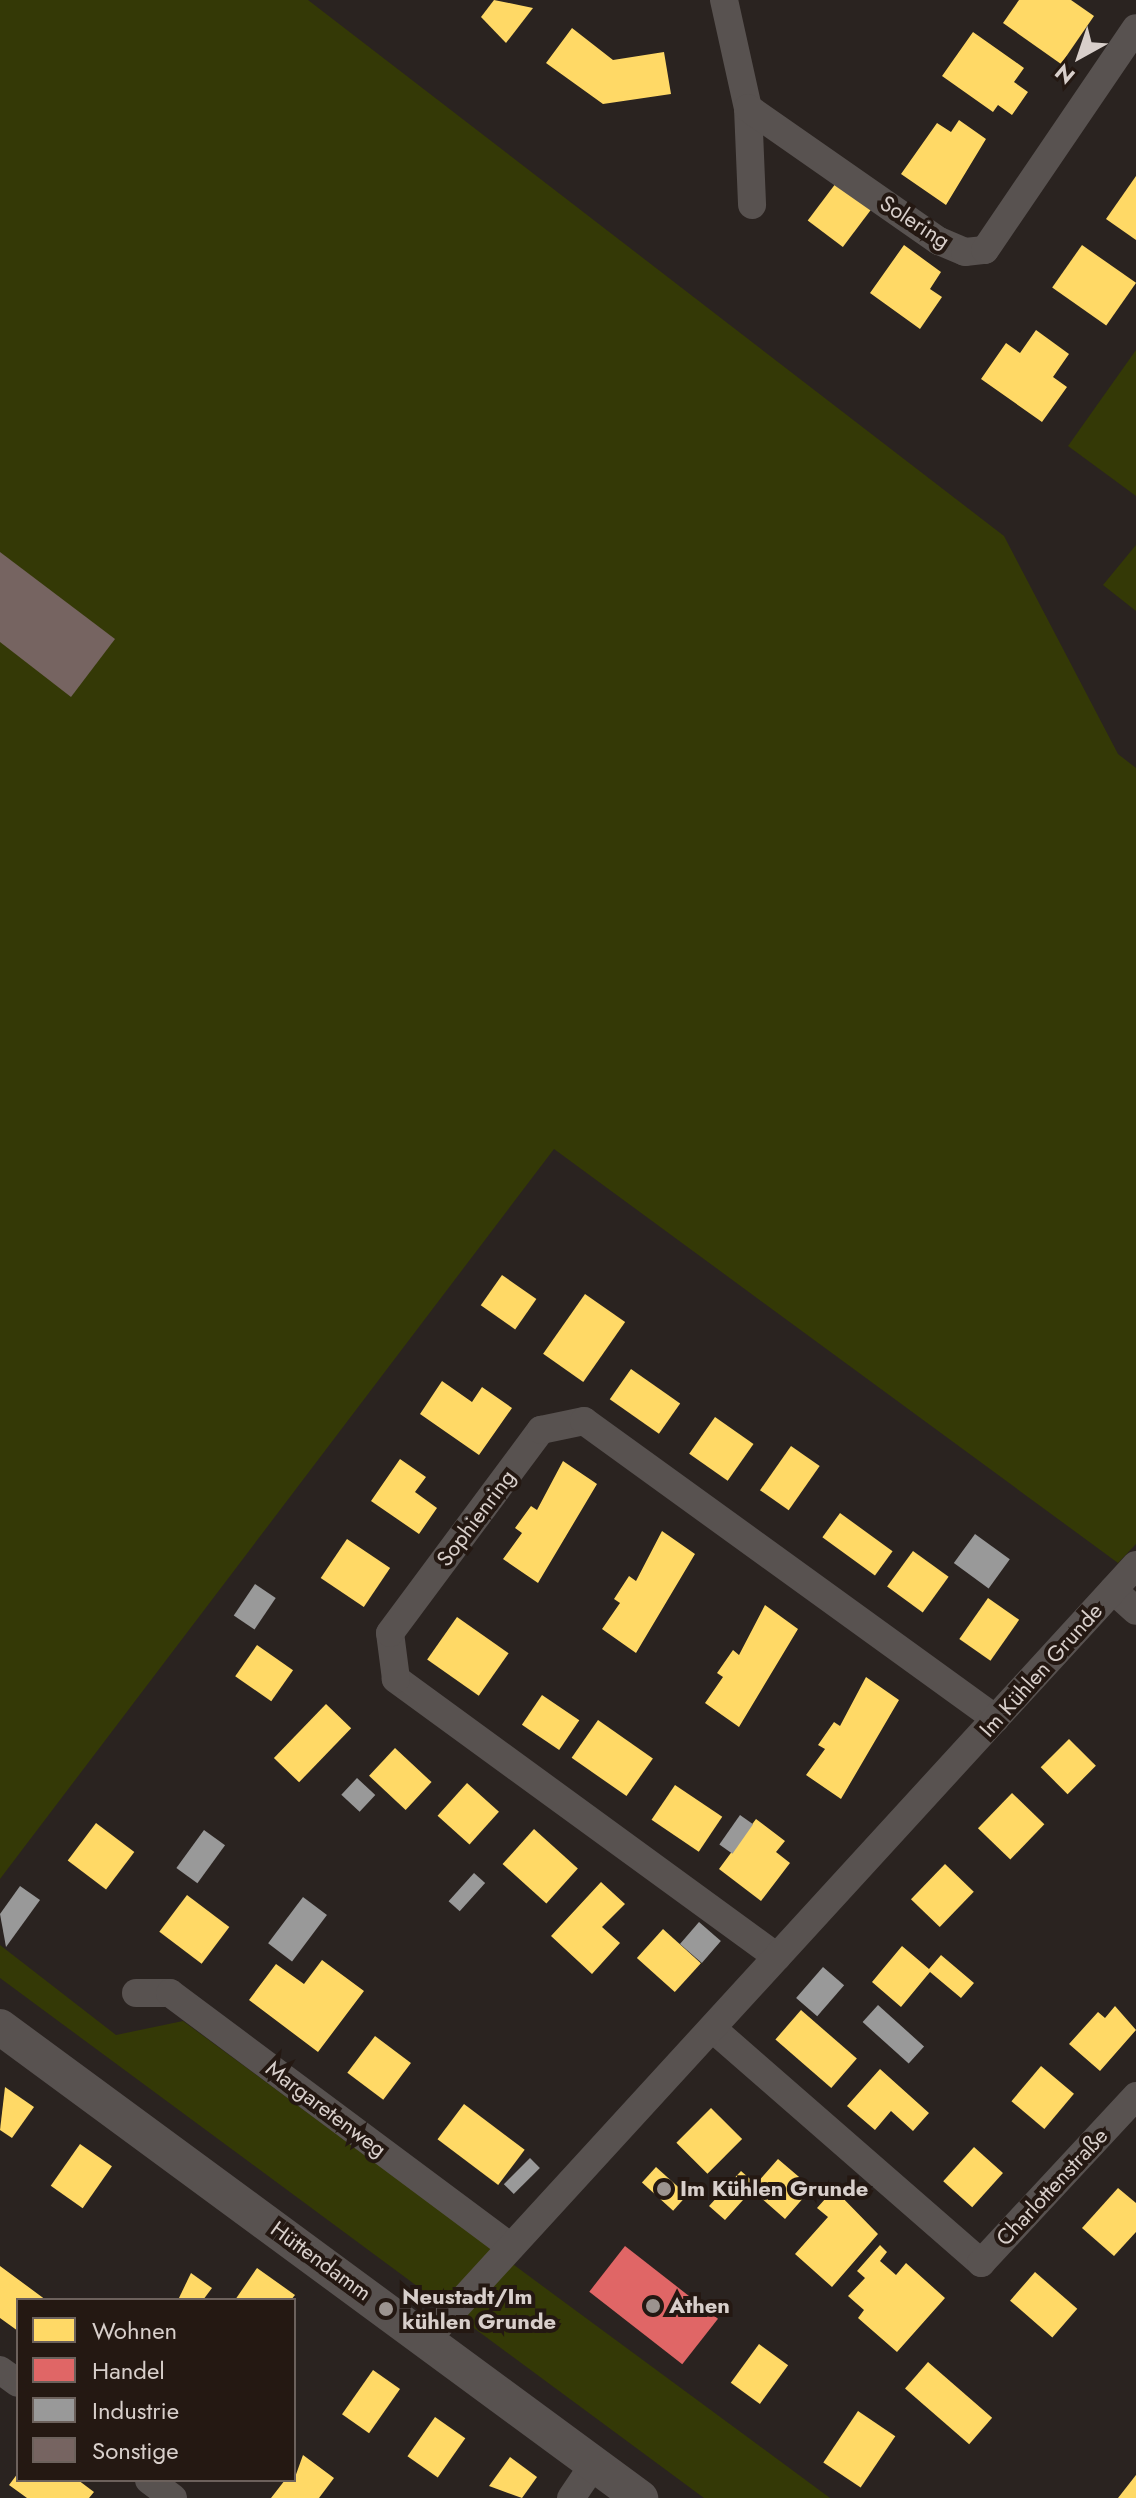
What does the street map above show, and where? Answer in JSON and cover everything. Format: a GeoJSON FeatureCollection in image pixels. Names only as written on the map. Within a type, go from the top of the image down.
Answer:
{"type":"FeatureCollection","features":[{"type":"Feature","properties":{"kind":"street"},"geometry":{"type":"LineString","coordinates":[[724,0],[748,108],[752,205]]}},
{"type":"Feature","properties":{"kind":"street","name":"Solering"},"geometry":{"type":"LineString","coordinates":[[748,108],[939,241],[965,252],[985,250],[1136,28]]}},
{"type":"Feature","properties":{"kind":"street","name":"Sophienring"},"geometry":{"type":"LineString","coordinates":[[777,1957],[396,1679],[390,1633],[541,1430],[584,1421],[996,1719]]}},
{"type":"Feature","properties":{"kind":"street","name":"Im Kühlen Grunde"},"geometry":{"type":"LineString","coordinates":[[426,2340],[1136,1565]]}},
{"type":"Feature","properties":{"kind":"street"},"geometry":{"type":"LineString","coordinates":[[1113,1590],[1136,1611]]}},
{"type":"Feature","properties":{"kind":"street","name":"Margaretenweg"},"geometry":{"type":"LineString","coordinates":[[136,1993],[170,1993],[510,2246]]}},
{"type":"Feature","properties":{"kind":"street","name":"Hüttendamm"},"geometry":{"type":"LineString","coordinates":[[0,2027],[640,2498]]}},
{"type":"Feature","properties":{"kind":"street","name":"Charlottenstraße"},"geometry":{"type":"LineString","coordinates":[[713,2029],[981,2263],[1136,2096]]}},
{"type":"Feature","properties":{"kind":"street"},"geometry":{"type":"LineString","coordinates":[[571,2498],[594,2464]]}},
{"type":"Feature","properties":{"kind":"street"},"geometry":{"type":"LineString","coordinates":[[152,2482],[173,2498]]}},
{"type":"Feature","properties":{"kind":"green space"},"geometry":{"type":"Polygon","coordinates":[[[0,0],[308,0],[1004,536],[1118,754],[1136,768],[1136,1544],[1118,1563],[554,1149],[0,1879],[0,0]]]}},
{"type":"Feature","properties":{"kind":"green space"},"geometry":{"type":"Polygon","coordinates":[[[1136,350],[1136,496],[1068,446],[1136,350]]]}},
{"type":"Feature","properties":{"kind":"green space"},"geometry":{"type":"Polygon","coordinates":[[[1136,545],[1136,611],[1103,585],[1136,545]]]}},
{"type":"Feature","properties":{"kind":"green space"},"geometry":{"type":"Polygon","coordinates":[[[0,1945],[116,2035],[183,2021],[830,2498],[704,2498],[0,1978],[0,1945]]]}},
{"type":"Feature","properties":{"kind":"building: Wohnen"},"geometry":{"type":"Polygon","coordinates":[[[494,0],[533,8],[506,43],[481,17],[494,0]]]}},
{"type":"Feature","properties":{"kind":"building: Wohnen"},"geometry":{"type":"Polygon","coordinates":[[[1019,0],[1071,0],[1094,16],[1061,64],[1003,23],[1019,0]]]}},
{"type":"Feature","properties":{"kind":"building: Wohnen"},"geometry":{"type":"Polygon","coordinates":[[[572,28],[613,60],[664,52],[671,94],[603,104],[546,63],[572,28]]]}},
{"type":"Feature","properties":{"kind":"building: Wohnen"},"geometry":{"type":"Polygon","coordinates":[[[973,32],[1024,68],[1014,82],[1028,92],[1012,115],[998,105],[993,112],[942,76],[973,32]]]}},
{"type":"Feature","properties":{"kind":"building: Wohnen"},"geometry":{"type":"Polygon","coordinates":[[[959,120],[986,139],[946,205],[901,174],[937,123],[951,132],[959,120]]]}},
{"type":"Feature","properties":{"kind":"building: Wohnen"},"geometry":{"type":"Polygon","coordinates":[[[1136,176],[1136,240],[1106,219],[1136,176]]]}},
{"type":"Feature","properties":{"kind":"building: Wohnen"},"geometry":{"type":"Polygon","coordinates":[[[836,183],[871,209],[843,247],[808,221],[836,183]]]}},
{"type":"Feature","properties":{"kind":"building: Wohnen"},"geometry":{"type":"Polygon","coordinates":[[[904,245],[941,272],[930,289],[942,297],[920,329],[870,293],[904,245]]]}},
{"type":"Feature","properties":{"kind":"building: Wohnen"},"geometry":{"type":"Polygon","coordinates":[[[1082,245],[1136,283],[1106,325],[1052,288],[1082,245]]]}},
{"type":"Feature","properties":{"kind":"building: Wohnen"},"geometry":{"type":"Polygon","coordinates":[[[1036,330],[1069,354],[1053,377],[1067,387],[1042,422],[981,379],[1006,343],[1020,353],[1036,330]]]}},
{"type":"Feature","properties":{"kind":"building: Wohnen"},"geometry":{"type":"Polygon","coordinates":[[[502,1275],[536,1299],[515,1329],[481,1305],[502,1275]]]}},
{"type":"Feature","properties":{"kind":"building: Wohnen"},"geometry":{"type":"Polygon","coordinates":[[[585,1294],[625,1322],[583,1382],[543,1354],[585,1294]]]}},
{"type":"Feature","properties":{"kind":"building: Wohnen"},"geometry":{"type":"Polygon","coordinates":[[[631,1369],[680,1403],[659,1434],[610,1399],[631,1369]]]}},
{"type":"Feature","properties":{"kind":"building: Wohnen"},"geometry":{"type":"Polygon","coordinates":[[[442,1381],[472,1402],[482,1387],[512,1408],[479,1455],[420,1414],[442,1381]]]}},
{"type":"Feature","properties":{"kind":"building: Wohnen"},"geometry":{"type":"Polygon","coordinates":[[[715,1417],[754,1444],[728,1481],[689,1454],[715,1417]]]}},
{"type":"Feature","properties":{"kind":"building: Wohnen"},"geometry":{"type":"Polygon","coordinates":[[[791,1446],[820,1466],[789,1510],[760,1490],[791,1446]]]}},
{"type":"Feature","properties":{"kind":"building: Wohnen"},"geometry":{"type":"Polygon","coordinates":[[[400,1459],[426,1477],[415,1492],[437,1508],[419,1534],[371,1501],[400,1459]]]}},
{"type":"Feature","properties":{"kind":"building: Wohnen"},"geometry":{"type":"Polygon","coordinates":[[[563,1461],[597,1484],[538,1583],[503,1559],[522,1533],[515,1528],[531,1506],[537,1510],[563,1461]]]}},
{"type":"Feature","properties":{"kind":"building: Wohnen"},"geometry":{"type":"Polygon","coordinates":[[[840,1513],[893,1551],[875,1575],[822,1537],[840,1513]]]}},
{"type":"Feature","properties":{"kind":"building: Wohnen"},"geometry":{"type":"Polygon","coordinates":[[[662,1531],[695,1554],[636,1653],[602,1629],[620,1603],[614,1599],[629,1576],[636,1581],[662,1531]]]}},
{"type":"Feature","properties":{"kind":"building: Wohnen"},"geometry":{"type":"Polygon","coordinates":[[[347,1539],[390,1568],[364,1607],[321,1578],[347,1539]]]}},
{"type":"Feature","properties":{"kind":"building: Wohnen"},"geometry":{"type":"Polygon","coordinates":[[[913,1551],[949,1577],[923,1612],[887,1587],[913,1551]]]}},
{"type":"Feature","properties":{"kind":"building: Wohnen"},"geometry":{"type":"Polygon","coordinates":[[[988,1598],[1019,1620],[990,1661],[959,1639],[988,1598]]]}},
{"type":"Feature","properties":{"kind":"building: Wohnen"},"geometry":{"type":"Polygon","coordinates":[[[765,1605],[798,1629],[739,1727],[705,1703],[723,1677],[717,1673],[733,1650],[739,1655],[765,1605]]]}},
{"type":"Feature","properties":{"kind":"building: Wohnen"},"geometry":{"type":"Polygon","coordinates":[[[457,1617],[509,1653],[479,1696],[427,1660],[457,1617]]]}},
{"type":"Feature","properties":{"kind":"building: Wohnen"},"geometry":{"type":"Polygon","coordinates":[[[257,1645],[293,1670],[271,1701],[235,1676],[257,1645]]]}},
{"type":"Feature","properties":{"kind":"building: Wohnen"},"geometry":{"type":"Polygon","coordinates":[[[866,1677],[899,1700],[841,1799],[806,1775],[825,1749],[818,1745],[834,1722],[840,1726],[866,1677]]]}},
{"type":"Feature","properties":{"kind":"building: Wohnen"},"geometry":{"type":"Polygon","coordinates":[[[542,1695],[579,1720],[559,1750],[522,1725],[542,1695]]]}},
{"type":"Feature","properties":{"kind":"building: Wohnen"},"geometry":{"type":"Polygon","coordinates":[[[326,1704],[351,1728],[299,1782],[274,1758],[326,1704]]]}},
{"type":"Feature","properties":{"kind":"building: Wohnen"},"geometry":{"type":"Polygon","coordinates":[[[598,1720],[653,1758],[626,1796],[572,1758],[598,1720]]]}},
{"type":"Feature","properties":{"kind":"building: Wohnen"},"geometry":{"type":"Polygon","coordinates":[[[1069,1739],[1096,1766],[1068,1794],[1041,1767],[1069,1739]]]}},
{"type":"Feature","properties":{"kind":"building: Wohnen"},"geometry":{"type":"Polygon","coordinates":[[[395,1748],[432,1782],[406,1810],[369,1776],[395,1748]]]}},
{"type":"Feature","properties":{"kind":"building: Wohnen"},"geometry":{"type":"Polygon","coordinates":[[[467,1783],[499,1812],[470,1844],[438,1816],[467,1783]]]}},
{"type":"Feature","properties":{"kind":"building: Wohnen"},"geometry":{"type":"Polygon","coordinates":[[[675,1785],[722,1817],[699,1852],[652,1820],[675,1785]]]}},
{"type":"Feature","properties":{"kind":"building: Wohnen"},"geometry":{"type":"Polygon","coordinates":[[[1012,1793],[1044,1824],[1010,1860],[978,1828],[1012,1793]]]}},
{"type":"Feature","properties":{"kind":"building: Wohnen"},"geometry":{"type":"Polygon","coordinates":[[[756,1819],[785,1841],[776,1852],[790,1863],[761,1901],[719,1869],[756,1819]]]}},
{"type":"Feature","properties":{"kind":"building: Wohnen"},"geometry":{"type":"Polygon","coordinates":[[[96,1823],[134,1852],[106,1889],[68,1861],[96,1823]]]}},
{"type":"Feature","properties":{"kind":"building: Wohnen"},"geometry":{"type":"Polygon","coordinates":[[[534,1829],[578,1868],[546,1903],[503,1864],[534,1829]]]}},
{"type":"Feature","properties":{"kind":"building: Wohnen"},"geometry":{"type":"Polygon","coordinates":[[[945,1864],[974,1892],[940,1927],[911,1899],[945,1864]]]}},
{"type":"Feature","properties":{"kind":"building: Wohnen"},"geometry":{"type":"Polygon","coordinates":[[[601,1882],[625,1904],[602,1927],[620,1943],[592,1974],[551,1936],[601,1882]]]}},
{"type":"Feature","properties":{"kind":"building: Wohnen"},"geometry":{"type":"Polygon","coordinates":[[[187,1895],[229,1927],[202,1964],[159,1932],[187,1895]]]}},
{"type":"Feature","properties":{"kind":"building: Wohnen"},"geometry":{"type":"Polygon","coordinates":[[[663,1929],[701,1963],[675,1992],[637,1958],[663,1929]]]}},
{"type":"Feature","properties":{"kind":"building: Wohnen"},"geometry":{"type":"Polygon","coordinates":[[[902,1946],[929,1969],[941,1955],[974,1983],[961,1998],[930,1972],[901,2007],[872,1982],[902,1946]]]}},
{"type":"Feature","properties":{"kind":"building: Wohnen"},"geometry":{"type":"Polygon","coordinates":[[[322,1960],[364,1991],[318,2052],[249,2000],[276,1964],[304,1984],[322,1960]]]}},
{"type":"Feature","properties":{"kind":"building: Wohnen"},"geometry":{"type":"Polygon","coordinates":[[[1115,2006],[1136,2030],[1100,2071],[1069,2044],[1098,2012],[1105,2018],[1115,2006]]]}},
{"type":"Feature","properties":{"kind":"building: Wohnen"},"geometry":{"type":"Polygon","coordinates":[[[801,2010],[857,2059],[831,2088],[775,2039],[801,2010]]]}},
{"type":"Feature","properties":{"kind":"building: Wohnen"},"geometry":{"type":"Polygon","coordinates":[[[375,2036],[411,2063],[383,2100],[347,2073],[375,2036]]]}},
{"type":"Feature","properties":{"kind":"building: Wohnen"},"geometry":{"type":"Polygon","coordinates":[[[1041,2066],[1074,2094],[1044,2129],[1011,2101],[1041,2066]]]}},
{"type":"Feature","properties":{"kind":"building: Wohnen"},"geometry":{"type":"Polygon","coordinates":[[[880,2069],[929,2113],[913,2131],[891,2111],[875,2130],[847,2106],[880,2069]]]}},
{"type":"Feature","properties":{"kind":"building: Wohnen"},"geometry":{"type":"Polygon","coordinates":[[[5,2087],[34,2107],[12,2138],[0,2130],[5,2087]]]}},
{"type":"Feature","properties":{"kind":"building: Wohnen"},"geometry":{"type":"Polygon","coordinates":[[[464,2104],[525,2150],[498,2185],[438,2139],[464,2104]]]}},
{"type":"Feature","properties":{"kind":"building: Wohnen"},"geometry":{"type":"Polygon","coordinates":[[[711,2108],[742,2139],[707,2174],[676,2143],[711,2108]]]}},
{"type":"Feature","properties":{"kind":"building: Wohnen"},"geometry":{"type":"Polygon","coordinates":[[[80,2144],[112,2166],[83,2208],[51,2186],[80,2144]]]}},
{"type":"Feature","properties":{"kind":"building: Wohnen"},"geometry":{"type":"Polygon","coordinates":[[[974,2147],[1003,2173],[972,2207],[943,2181],[974,2147]]]}},
{"type":"Feature","properties":{"kind":"building: Wohnen"},"geometry":{"type":"Polygon","coordinates":[[[778,2159],[812,2188],[785,2219],[752,2190],[725,2220],[709,2206],[741,2171],[756,2184],[778,2159]]]}},
{"type":"Feature","properties":{"kind":"building: Wohnen","name":"Im Kühlen Grunde"},"geometry":{"type":"Polygon","coordinates":[[[656,2167],[687,2195],[673,2211],[642,2183],[656,2167]]]}},
{"type":"Feature","properties":{"kind":"building: Wohnen"},"geometry":{"type":"Polygon","coordinates":[[[1118,2188],[1136,2203],[1136,2232],[1114,2256],[1082,2228],[1118,2188]]]}},
{"type":"Feature","properties":{"kind":"building: Wohnen"},"geometry":{"type":"Polygon","coordinates":[[[834,2189],[878,2234],[832,2287],[795,2254],[828,2217],[817,2208],[834,2189]]]}},
{"type":"Feature","properties":{"kind":"building: Wohnen"},"geometry":{"type":"Polygon","coordinates":[[[880,2245],[887,2252],[880,2261],[896,2275],[906,2263],[945,2298],[897,2352],[858,2318],[864,2310],[848,2296],[865,2278],[857,2271],[880,2245]]]}},
{"type":"Feature","properties":{"kind":"building: Wohnen"},"geometry":{"type":"Polygon","coordinates":[[[0,2266],[43,2298],[16,2298],[16,2330],[0,2318],[0,2266]]]}},
{"type":"Feature","properties":{"kind":"building: Wohnen"},"geometry":{"type":"Polygon","coordinates":[[[257,2268],[295,2295],[293,2298],[236,2298],[257,2268]]]}},
{"type":"Feature","properties":{"kind":"building: Wohnen"},"geometry":{"type":"Polygon","coordinates":[[[1035,2272],[1077,2309],[1052,2337],[1010,2301],[1035,2272]]]}},
{"type":"Feature","properties":{"kind":"building: Wohnen"},"geometry":{"type":"Polygon","coordinates":[[[191,2273],[212,2288],[204,2298],[179,2298],[191,2273]]]}},
{"type":"Feature","properties":{"kind":"building: Wohnen"},"geometry":{"type":"Polygon","coordinates":[[[759,2344],[788,2365],[760,2404],[731,2383],[759,2344]]]}},
{"type":"Feature","properties":{"kind":"building: Wohnen"},"geometry":{"type":"Polygon","coordinates":[[[928,2362],[992,2418],[969,2444],[905,2388],[928,2362]]]}},
{"type":"Feature","properties":{"kind":"building: Wohnen"},"geometry":{"type":"Polygon","coordinates":[[[373,2370],[400,2389],[369,2433],[342,2414],[373,2370]]]}},
{"type":"Feature","properties":{"kind":"building: Wohnen"},"geometry":{"type":"Polygon","coordinates":[[[858,2411],[895,2436],[861,2488],[823,2462],[858,2411]]]}},
{"type":"Feature","properties":{"kind":"building: Wohnen"},"geometry":{"type":"Polygon","coordinates":[[[435,2417],[465,2438],[438,2478],[407,2456],[435,2417]]]}},
{"type":"Feature","properties":{"kind":"building: Wohnen"},"geometry":{"type":"Polygon","coordinates":[[[303,2455],[334,2478],[319,2498],[271,2498],[283,2482],[296,2482],[303,2455]]]}},
{"type":"Feature","properties":{"kind":"building: Wohnen"},"geometry":{"type":"Polygon","coordinates":[[[510,2457],[537,2477],[522,2498],[489,2486],[510,2457]]]}},
{"type":"Feature","properties":{"kind":"building: Wohnen"},"geometry":{"type":"Polygon","coordinates":[[[1136,2475],[1136,2498],[1118,2498],[1136,2475]]]}},
{"type":"Feature","properties":{"kind":"building: Wohnen"},"geometry":{"type":"Polygon","coordinates":[[[16,2476],[16,2482],[81,2482],[94,2492],[89,2498],[27,2498],[9,2485],[16,2476]]]}},
{"type":"Feature","properties":{"kind":"building: Handel","name":"Athen"},"geometry":{"type":"Polygon","coordinates":[[[625,2246],[718,2319],[682,2364],[589,2292],[625,2246]]]}},
{"type":"Feature","properties":{"kind":"building: Industrie"},"geometry":{"type":"Polygon","coordinates":[[[975,1534],[1010,1559],[989,1588],[954,1563],[975,1534]]]}},
{"type":"Feature","properties":{"kind":"building: Industrie"},"geometry":{"type":"Polygon","coordinates":[[[255,1584],[276,1598],[254,1629],[234,1616],[255,1584]]]}},
{"type":"Feature","properties":{"kind":"building: Industrie"},"geometry":{"type":"Polygon","coordinates":[[[357,1778],[375,1795],[360,1812],[341,1795],[357,1778]]]}},
{"type":"Feature","properties":{"kind":"building: Industrie"},"geometry":{"type":"Polygon","coordinates":[[[740,1815],[753,1824],[732,1854],[719,1844],[740,1815]]]}},
{"type":"Feature","properties":{"kind":"building: Industrie"},"geometry":{"type":"Polygon","coordinates":[[[204,1830],[225,1845],[197,1883],[176,1868],[204,1830]]]}},
{"type":"Feature","properties":{"kind":"building: Industrie"},"geometry":{"type":"Polygon","coordinates":[[[474,1873],[485,1883],[460,1911],[449,1901],[474,1873]]]}},
{"type":"Feature","properties":{"kind":"building: Industrie"},"geometry":{"type":"Polygon","coordinates":[[[20,1886],[40,1900],[6,1947],[0,1914],[20,1886]]]}},
{"type":"Feature","properties":{"kind":"building: Industrie"},"geometry":{"type":"Polygon","coordinates":[[[303,1897],[327,1915],[292,1961],[268,1943],[303,1897]]]}},
{"type":"Feature","properties":{"kind":"building: Industrie"},"geometry":{"type":"Polygon","coordinates":[[[699,1922],[721,1941],[702,1963],[680,1944],[699,1922]]]}},
{"type":"Feature","properties":{"kind":"building: Industrie"},"geometry":{"type":"Polygon","coordinates":[[[823,1967],[844,1985],[817,2016],[796,1998],[823,1967]]]}},
{"type":"Feature","properties":{"kind":"building: Industrie"},"geometry":{"type":"Polygon","coordinates":[[[878,2005],[924,2046],[909,2064],[863,2022],[878,2005]]]}},
{"type":"Feature","properties":{"kind":"building: Industrie"},"geometry":{"type":"Polygon","coordinates":[[[530,2158],[540,2168],[514,2194],[504,2184],[530,2158]]]}},
{"type":"Feature","properties":{"kind":"building: Sonstige"},"geometry":{"type":"Polygon","coordinates":[[[0,552],[115,639],[71,697],[0,642],[0,552]]]}},
{"type":"Feature","properties":{"kind":"place","name":"Im Kühlen Grunde"},"geometry":{"type":"Point","coordinates":[664,2189]}},
{"type":"Feature","properties":{"kind":"place","name":"Athen"},"geometry":{"type":"Point","coordinates":[653,2306]}},
{"type":"Feature","properties":{"kind":"place","name":"Neustadt/Im kühlen Grunde"},"geometry":{"type":"Point","coordinates":[386,2309]}}]}
